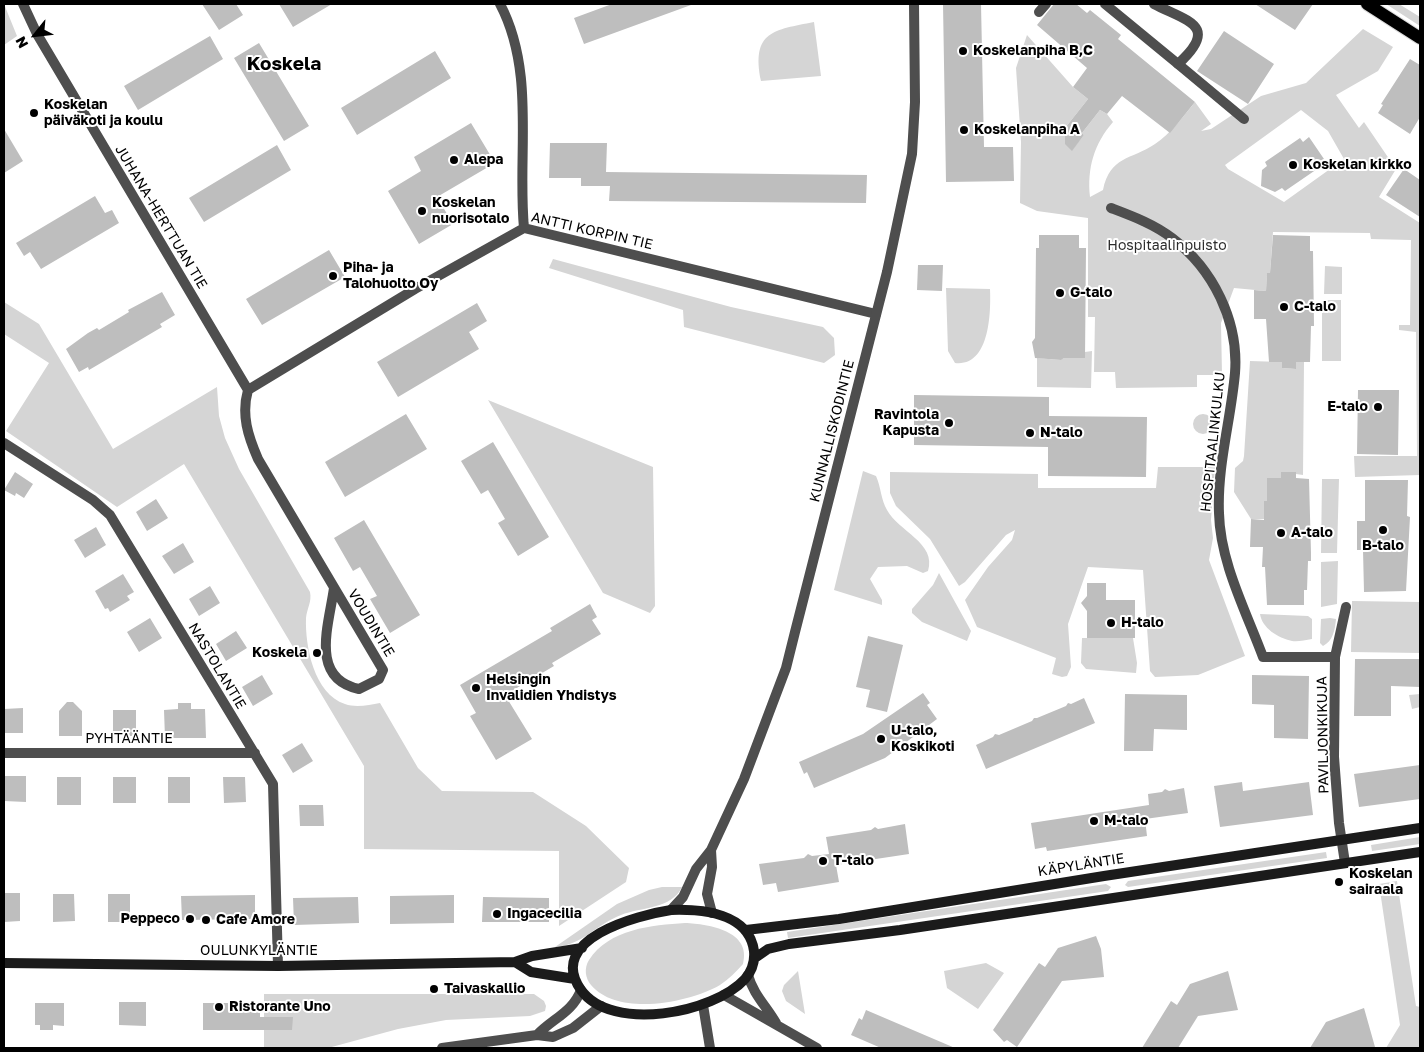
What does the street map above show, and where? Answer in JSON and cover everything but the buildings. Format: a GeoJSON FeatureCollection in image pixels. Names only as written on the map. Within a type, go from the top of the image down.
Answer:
{"type":"FeatureCollection","features":[{"type":"Feature","properties":{"kind":"main road"},"geometry":{"type":"LineString","coordinates":[[1367,4],[1420,38]]}},
{"type":"Feature","properties":{"kind":"main road","name":"KÄPYLÄNTIE"},"geometry":{"type":"LineString","coordinates":[[746,930],[839,919],[1420,828]]}},
{"type":"Feature","properties":{"kind":"main road"},"geometry":{"type":"LineString","coordinates":[[755,958],[768,949],[789,944],[928,926],[1420,852]]}},
{"type":"Feature","properties":{"kind":"main road"},"geometry":{"type":"LineString","coordinates":[[671,910],[712,913],[731,920],[746,930],[752,940],[755,958],[748,975],[724,996],[703,1006],[639,1015],[615,1012],[601,1006],[581,990],[576,979],[574,964],[582,948],[598,933],[643,914],[671,910]]}},
{"type":"Feature","properties":{"kind":"main road","name":"OULUNKYLÄNTIE"},"geometry":{"type":"LineString","coordinates":[[4,963],[278,966],[515,962],[532,956],[582,948]]}},
{"type":"Feature","properties":{"kind":"main road","name":"OULUNKYLÄNTIE"},"geometry":{"type":"LineString","coordinates":[[515,962],[531,972],[548,973],[576,979]]}},
{"type":"Feature","properties":{"kind":"street","name":"JUHANA-HERTTUAN TIE"},"geometry":{"type":"LineString","coordinates":[[23,4],[37,34],[248,390]]}},
{"type":"Feature","properties":{"kind":"street"},"geometry":{"type":"LineString","coordinates":[[500,4],[515,41],[520,73],[524,228]]}},
{"type":"Feature","properties":{"kind":"street","name":"KUNNALLISKODINTIE"},"geometry":{"type":"LineString","coordinates":[[671,910],[683,897],[696,869],[711,850],[744,779],[786,668],[876,314],[912,154],[915,102],[914,4]]}},
{"type":"Feature","properties":{"kind":"street"},"geometry":{"type":"LineString","coordinates":[[1105,4],[1244,119]]}},
{"type":"Feature","properties":{"kind":"street"},"geometry":{"type":"LineString","coordinates":[[1156,4],[1189,20],[1197,29],[1198,41],[1194,49],[1178,64]]}},
{"type":"Feature","properties":{"kind":"street","name":"HOSPITAALINKULKU"},"geometry":{"type":"LineString","coordinates":[[1111,208],[1145,221],[1171,237],[1187,250],[1208,276],[1229,320],[1234,343],[1235,371],[1220,492],[1220,532],[1224,552],[1263,657],[1335,657]]}},
{"type":"Feature","properties":{"kind":"street","name":"ANTTI KORPIN TIE"},"geometry":{"type":"LineString","coordinates":[[248,390],[416,289],[524,228],[876,314]]}},
{"type":"Feature","properties":{"kind":"street","name":"VOUDINTIE"},"geometry":{"type":"LineString","coordinates":[[248,390],[243,407],[246,426],[254,451],[383,670],[379,679],[358,689],[346,686],[336,679],[325,660],[334,588]]}},
{"type":"Feature","properties":{"kind":"street","name":"NASTOLANTIE"},"geometry":{"type":"LineString","coordinates":[[5,447],[93,500],[110,515],[273,784],[275,795],[278,966]]}},
{"type":"Feature","properties":{"kind":"street","name":"PAVILJONKIKUJA"},"geometry":{"type":"LineString","coordinates":[[1345,864],[1334,756],[1335,657],[1346,607]]}},
{"type":"Feature","properties":{"kind":"street","name":"PYHTÄÄNTIE"},"geometry":{"type":"LineString","coordinates":[[4,753],[255,753]]}},
{"type":"Feature","properties":{"kind":"street","name":"KUNNALLISKODINTIE"},"geometry":{"type":"LineString","coordinates":[[711,850],[712,868],[707,894],[712,913]]}},
{"type":"Feature","properties":{"kind":"street"},"geometry":{"type":"LineString","coordinates":[[748,975],[756,994],[767,1007],[776,1023]]}},
{"type":"Feature","properties":{"kind":"street"},"geometry":{"type":"LineString","coordinates":[[537,1035],[547,1024],[571,1007],[581,990]]}},
{"type":"Feature","properties":{"kind":"street"},"geometry":{"type":"LineString","coordinates":[[724,996],[752,1013],[776,1023],[817,1048]]}},
{"type":"Feature","properties":{"kind":"street"},"geometry":{"type":"LineString","coordinates":[[442,1048],[537,1035],[553,1037],[562,1034],[601,1006]]}},
{"type":"Feature","properties":{"kind":"street"},"geometry":{"type":"LineString","coordinates":[[703,1006],[710,1048]]}},
{"type":"Feature","properties":{"kind":"green space"},"geometry":{"type":"Polygon","coordinates":[[[4,4],[17,36],[4,45],[4,4]]]}},
{"type":"Feature","properties":{"kind":"green space"},"geometry":{"type":"Polygon","coordinates":[[[1386,4],[1399,4],[1420,17],[1420,26],[1386,4]]]}},
{"type":"Feature","properties":{"kind":"green space"},"geometry":{"type":"Polygon","coordinates":[[[814,22],[821,76],[761,81],[759,52],[763,42],[777,31],[814,22]]]}},
{"type":"Feature","properties":{"kind":"green space","name":"Hospitaalinpuisto"},"geometry":{"type":"Polygon","coordinates":[[[1363,29],[1393,47],[1378,71],[1336,95],[1359,128],[1364,122],[1396,169],[1379,197],[1420,223],[1420,475],[1355,477],[1354,456],[1417,456],[1416,332],[1399,330],[1399,325],[1410,325],[1411,240],[1371,239],[1370,233],[1273,232],[1270,273],[1267,274],[1266,291],[1234,288],[1221,323],[1222,375],[1197,375],[1197,387],[1116,388],[1115,372],[1094,372],[1095,317],[1088,317],[1088,218],[1037,211],[1020,203],[1021,142],[1016,68],[1027,35],[1073,87],[1088,99],[1065,128],[1065,143],[1072,150],[1084,135],[1082,133],[1100,110],[1107,114],[1113,122],[1106,130],[1093,157],[1089,186],[1090,197],[1103,190],[1106,179],[1116,165],[1161,140],[1195,102],[1211,124],[1201,131],[1211,129],[1261,96],[1306,83],[1363,29]],[[1301,110],[1225,165],[1228,169],[1284,202],[1344,159],[1328,131],[1301,110]]]}},
{"type":"Feature","properties":{"kind":"green space"},"geometry":{"type":"Polygon","coordinates":[[[553,259],[731,307],[823,327],[834,338],[835,355],[824,363],[684,327],[683,310],[549,268],[553,259]]]}},
{"type":"Feature","properties":{"kind":"green space"},"geometry":{"type":"Polygon","coordinates":[[[1325,266],[1342,267],[1342,294],[1324,294],[1325,266]]]}},
{"type":"Feature","properties":{"kind":"green space"},"geometry":{"type":"Polygon","coordinates":[[[946,288],[990,289],[989,324],[986,336],[982,347],[967,362],[955,363],[948,351],[946,288]]]}},
{"type":"Feature","properties":{"kind":"green space"},"geometry":{"type":"Polygon","coordinates":[[[1322,300],[1341,300],[1341,361],[1322,361],[1322,300]]]}},
{"type":"Feature","properties":{"kind":"green space"},"geometry":{"type":"Polygon","coordinates":[[[4,302],[39,324],[113,449],[217,387],[219,416],[225,438],[239,469],[310,592],[306,618],[307,642],[314,668],[326,690],[334,699],[349,705],[362,706],[380,703],[418,768],[442,791],[533,792],[586,826],[629,868],[626,882],[559,926],[559,851],[364,849],[364,766],[184,464],[117,507],[6,431],[49,363],[4,334],[4,302]]]}},
{"type":"Feature","properties":{"kind":"green space"},"geometry":{"type":"Polygon","coordinates":[[[1092,351],[1091,388],[1037,387],[1037,358],[1060,360],[1064,358],[1085,358],[1085,352],[1092,351]]]}},
{"type":"Feature","properties":{"kind":"green space"},"geometry":{"type":"Polygon","coordinates":[[[1250,361],[1282,362],[1282,368],[1295,369],[1296,362],[1304,362],[1303,475],[1296,474],[1295,472],[1281,472],[1281,478],[1267,501],[1264,501],[1264,519],[1251,519],[1234,492],[1235,468],[1243,461],[1244,456],[1250,361]]]}},
{"type":"Feature","properties":{"kind":"green space"},"geometry":{"type":"Polygon","coordinates":[[[488,400],[653,467],[655,606],[650,613],[603,593],[488,400]]]}},
{"type":"Feature","properties":{"kind":"green space"},"geometry":{"type":"Polygon","coordinates":[[[1203,414],[1210,417],[1213,424],[1210,431],[1203,434],[1196,431],[1193,424],[1196,417],[1203,414]]]}},
{"type":"Feature","properties":{"kind":"green space"},"geometry":{"type":"Polygon","coordinates":[[[1158,467],[1215,467],[1211,520],[1213,538],[1209,560],[1245,656],[1198,675],[1155,677],[1150,671],[1143,570],[1088,567],[1068,624],[1071,667],[1067,676],[1062,677],[1052,674],[1056,658],[977,627],[965,600],[988,567],[1012,540],[1015,530],[1006,535],[965,582],[959,586],[930,539],[896,506],[890,493],[890,472],[1038,474],[1038,488],[1156,488],[1158,467]]]}},
{"type":"Feature","properties":{"kind":"green space"},"geometry":{"type":"Polygon","coordinates":[[[863,471],[876,476],[887,510],[892,518],[922,545],[929,561],[928,571],[923,573],[907,566],[878,567],[870,579],[882,600],[882,605],[834,590],[863,471]]]}},
{"type":"Feature","properties":{"kind":"green space"},"geometry":{"type":"Polygon","coordinates":[[[1322,479],[1339,479],[1337,553],[1321,553],[1322,479]]]}},
{"type":"Feature","properties":{"kind":"green space"},"geometry":{"type":"Polygon","coordinates":[[[1338,561],[1337,604],[1321,607],[1321,562],[1338,561]]]}},
{"type":"Feature","properties":{"kind":"green space"},"geometry":{"type":"Polygon","coordinates":[[[939,573],[971,631],[967,641],[922,622],[912,613],[912,609],[933,585],[939,573]]]}},
{"type":"Feature","properties":{"kind":"green space"},"geometry":{"type":"Polygon","coordinates":[[[1352,601],[1420,602],[1420,653],[1351,652],[1352,601]]]}},
{"type":"Feature","properties":{"kind":"green space"},"geometry":{"type":"Polygon","coordinates":[[[1260,614],[1308,616],[1312,619],[1312,639],[1287,640],[1267,628],[1260,614]]]}},
{"type":"Feature","properties":{"kind":"green space"},"geometry":{"type":"Polygon","coordinates":[[[1321,619],[1336,619],[1334,631],[1329,641],[1323,646],[1320,643],[1321,619]]]}},
{"type":"Feature","properties":{"kind":"green space"},"geometry":{"type":"Polygon","coordinates":[[[1082,638],[1133,638],[1137,663],[1136,673],[1086,669],[1081,663],[1082,638]]]}},
{"type":"Feature","properties":{"kind":"green space"},"geometry":{"type":"Polygon","coordinates":[[[1420,694],[1420,707],[1412,709],[1409,695],[1420,694]]]}},
{"type":"Feature","properties":{"kind":"green space"},"geometry":{"type":"Polygon","coordinates":[[[1420,837],[1420,844],[1372,851],[1371,845],[1420,837]]]}},
{"type":"Feature","properties":{"kind":"green space"},"geometry":{"type":"Polygon","coordinates":[[[1326,852],[1327,858],[1128,887],[1125,885],[1128,881],[1326,852]]]}},
{"type":"Feature","properties":{"kind":"green space"},"geometry":{"type":"Polygon","coordinates":[[[1397,881],[1416,1006],[1420,1007],[1420,1048],[1386,1048],[1400,1025],[1379,884],[1397,881]]]}},
{"type":"Feature","properties":{"kind":"green space"},"geometry":{"type":"Polygon","coordinates":[[[1106,884],[1111,887],[1108,891],[788,938],[787,932],[1106,884]]]}},
{"type":"Feature","properties":{"kind":"green space"},"geometry":{"type":"Polygon","coordinates":[[[662,887],[682,887],[671,900],[621,915],[573,943],[555,947],[617,904],[649,890],[662,887]]]}},
{"type":"Feature","properties":{"kind":"green space"},"geometry":{"type":"Polygon","coordinates":[[[685,923],[705,925],[726,931],[741,944],[744,953],[743,964],[720,985],[691,997],[654,1004],[636,1004],[618,1001],[603,995],[587,979],[587,963],[608,941],[619,935],[645,927],[685,923]]]}},
{"type":"Feature","properties":{"kind":"green space"},"geometry":{"type":"Polygon","coordinates":[[[986,963],[1004,973],[978,1009],[947,988],[944,971],[986,963]]]}},
{"type":"Feature","properties":{"kind":"green space"},"geometry":{"type":"Polygon","coordinates":[[[798,971],[805,1014],[786,1001],[782,991],[784,985],[798,971]]]}},
{"type":"Feature","properties":{"kind":"green space"},"geometry":{"type":"Polygon","coordinates":[[[264,994],[534,994],[544,1001],[546,1006],[545,1011],[530,1016],[446,1020],[398,1029],[328,1048],[264,1048],[264,994]]]}},
{"type":"Feature","properties":{"kind":"place","name":"Koskelanpiha B,C"},"geometry":{"type":"Point","coordinates":[963,51]}},
{"type":"Feature","properties":{"kind":"place","name":"Koskelan päiväkoti ja koulu"},"geometry":{"type":"Point","coordinates":[34,113]}},
{"type":"Feature","properties":{"kind":"place","name":"Koskelanpiha A"},"geometry":{"type":"Point","coordinates":[964,130]}},
{"type":"Feature","properties":{"kind":"place","name":"Alepa"},"geometry":{"type":"Point","coordinates":[454,160]}},
{"type":"Feature","properties":{"kind":"place","name":"Koskelan kirkko"},"geometry":{"type":"Point","coordinates":[1293,165]}},
{"type":"Feature","properties":{"kind":"place","name":"Koskelan nuorisotalo"},"geometry":{"type":"Point","coordinates":[422,211]}},
{"type":"Feature","properties":{"kind":"place","name":"Piha- ja Talohuolto Oy"},"geometry":{"type":"Point","coordinates":[333,276]}},
{"type":"Feature","properties":{"kind":"place","name":"G-talo"},"geometry":{"type":"Point","coordinates":[1060,293]}},
{"type":"Feature","properties":{"kind":"place","name":"C-talo"},"geometry":{"type":"Point","coordinates":[1284,307]}},
{"type":"Feature","properties":{"kind":"place","name":"E-talo"},"geometry":{"type":"Point","coordinates":[1378,407]}},
{"type":"Feature","properties":{"kind":"place","name":"Ravintola Kapusta"},"geometry":{"type":"Point","coordinates":[949,423]}},
{"type":"Feature","properties":{"kind":"place","name":"N-talo"},"geometry":{"type":"Point","coordinates":[1030,433]}},
{"type":"Feature","properties":{"kind":"place","name":"B-talo"},"geometry":{"type":"Point","coordinates":[1383,530]}},
{"type":"Feature","properties":{"kind":"place","name":"A-talo"},"geometry":{"type":"Point","coordinates":[1281,533]}},
{"type":"Feature","properties":{"kind":"place","name":"H-talo"},"geometry":{"type":"Point","coordinates":[1111,623]}},
{"type":"Feature","properties":{"kind":"place","name":"Koskela"},"geometry":{"type":"Point","coordinates":[317,653]}},
{"type":"Feature","properties":{"kind":"place","name":"Helsingin Invalidien Yhdistys"},"geometry":{"type":"Point","coordinates":[476,688]}},
{"type":"Feature","properties":{"kind":"place","name":"U-talo, Koskikoti"},"geometry":{"type":"Point","coordinates":[881,739]}},
{"type":"Feature","properties":{"kind":"place","name":"M-talo"},"geometry":{"type":"Point","coordinates":[1094,821]}},
{"type":"Feature","properties":{"kind":"place","name":"T-talo"},"geometry":{"type":"Point","coordinates":[823,861]}},
{"type":"Feature","properties":{"kind":"place","name":"Koskelan sairaala"},"geometry":{"type":"Point","coordinates":[1339,882]}},
{"type":"Feature","properties":{"kind":"place","name":"Ingacecilia"},"geometry":{"type":"Point","coordinates":[497,914]}},
{"type":"Feature","properties":{"kind":"place","name":"Peppeco"},"geometry":{"type":"Point","coordinates":[190,919]}},
{"type":"Feature","properties":{"kind":"place","name":"Cafe Amore"},"geometry":{"type":"Point","coordinates":[206,920]}},
{"type":"Feature","properties":{"kind":"place","name":"Taivaskallio"},"geometry":{"type":"Point","coordinates":[434,989]}},
{"type":"Feature","properties":{"kind":"place","name":"Ristorante Uno"},"geometry":{"type":"Point","coordinates":[219,1007]}},
{"type":"Feature","properties":{"kind":"district","name":"Koskela"},"geometry":{"type":"Point","coordinates":[284,64]}}]}
